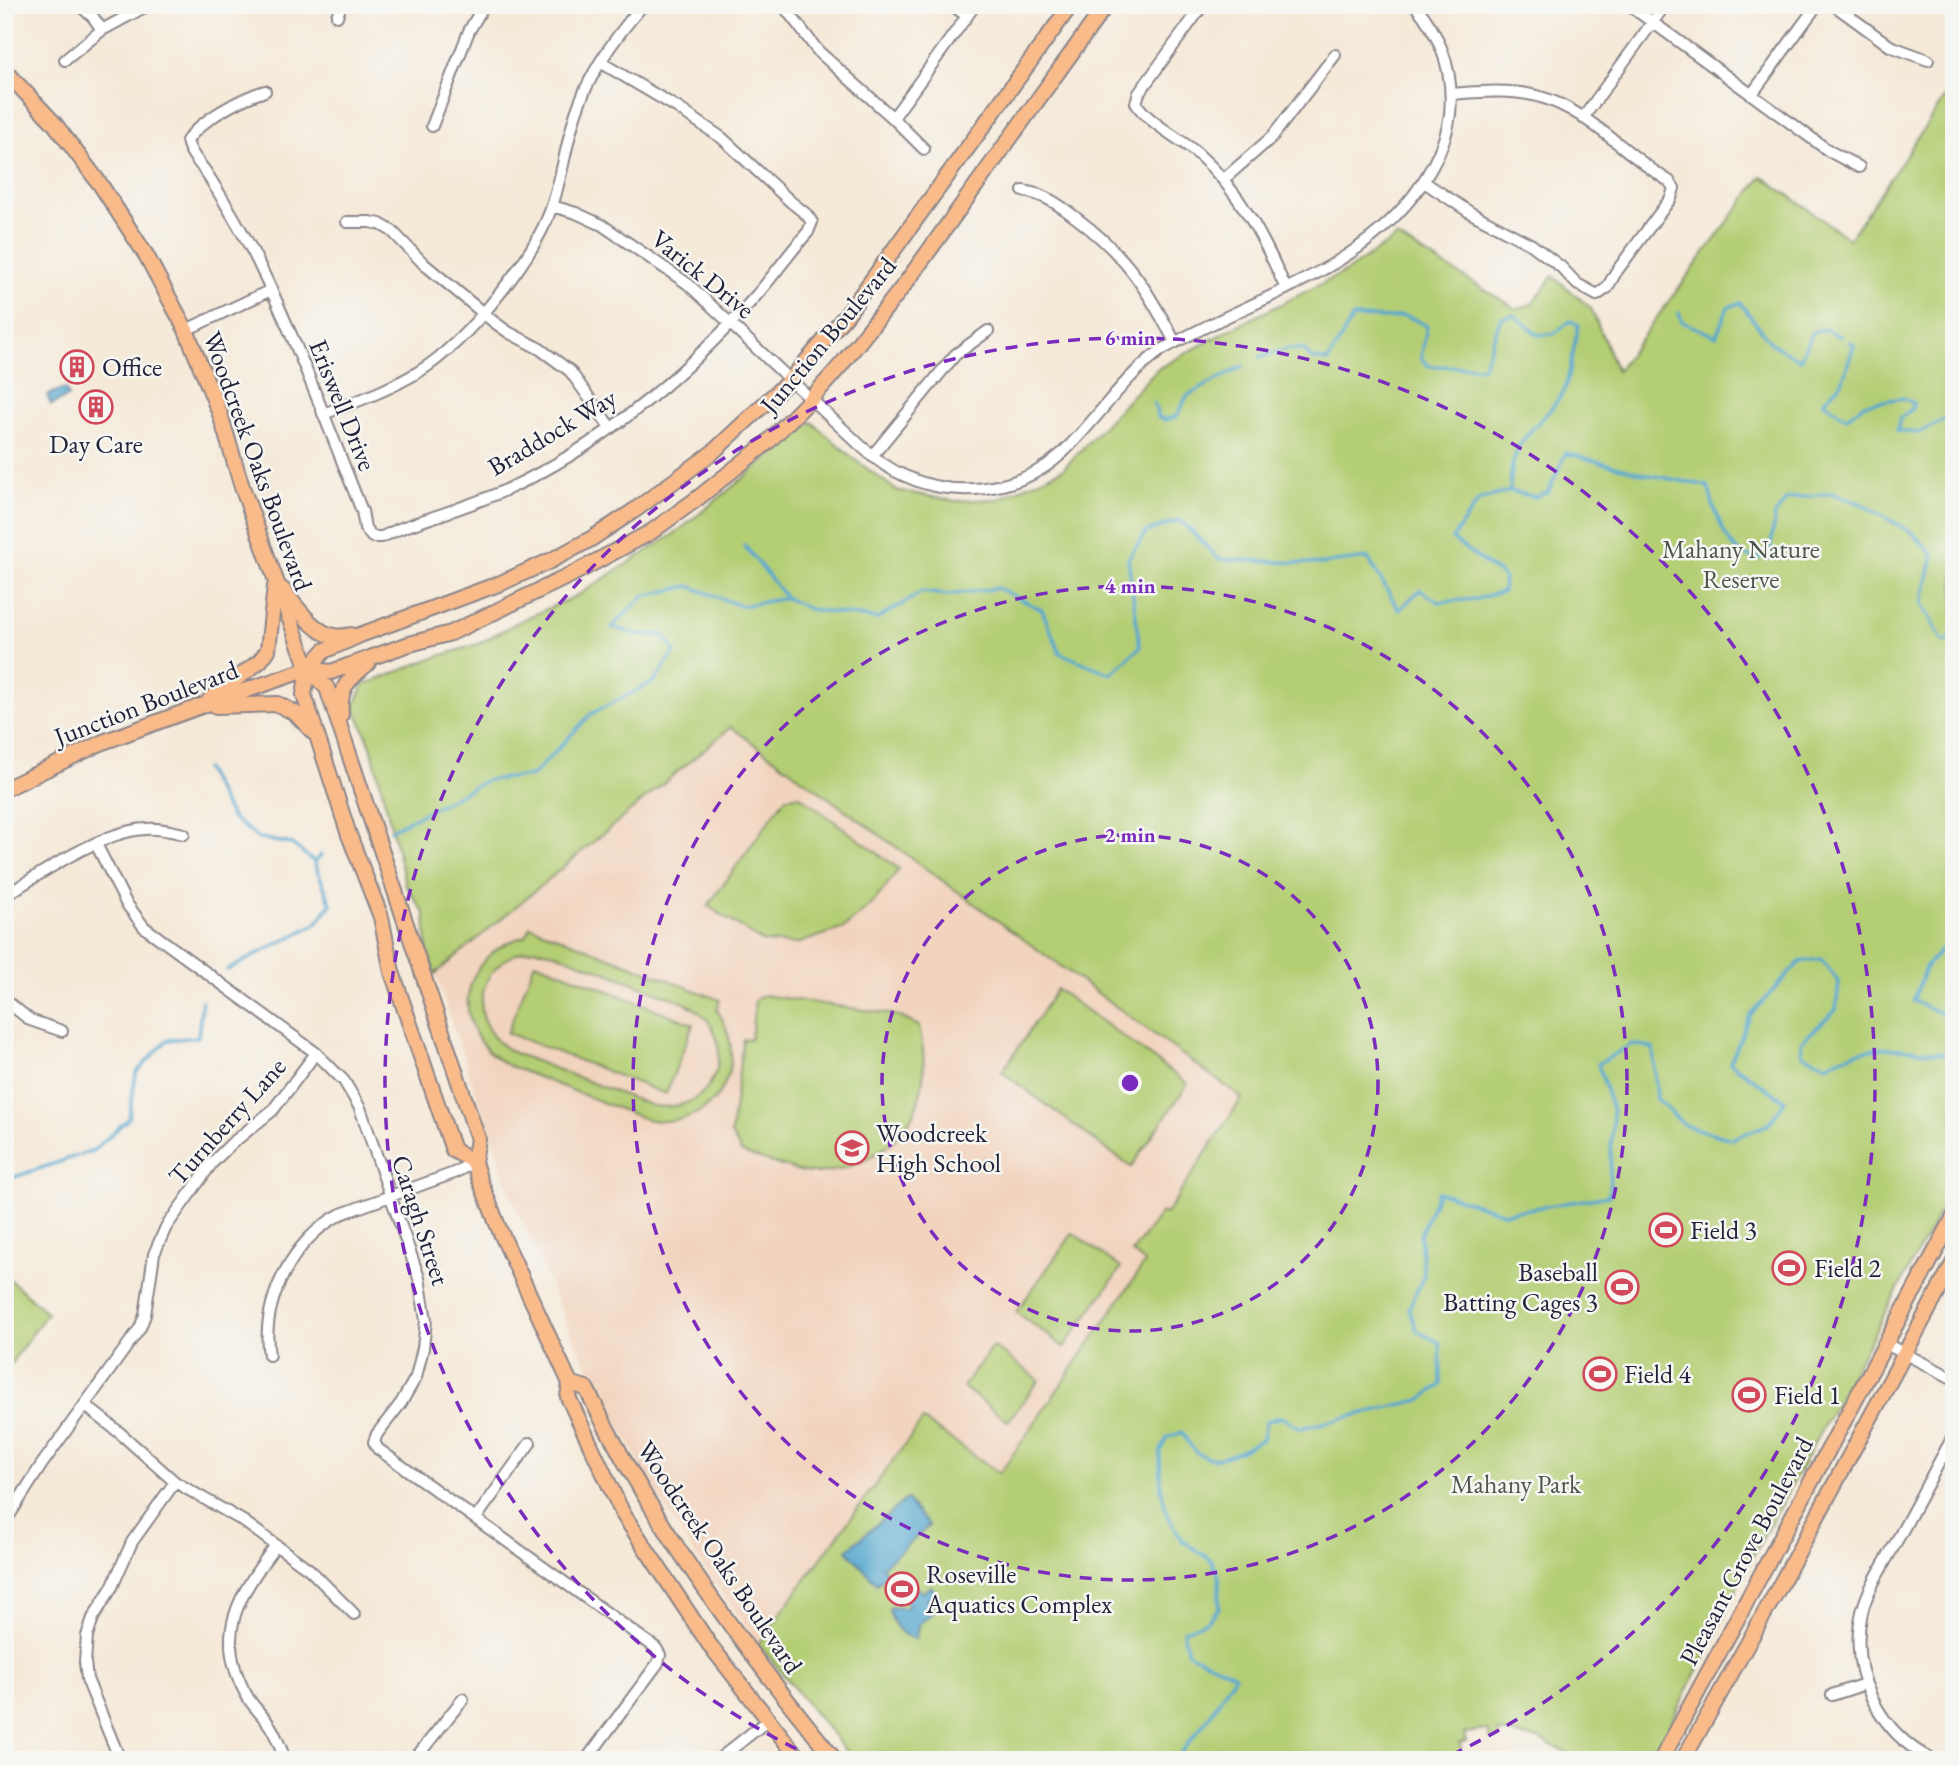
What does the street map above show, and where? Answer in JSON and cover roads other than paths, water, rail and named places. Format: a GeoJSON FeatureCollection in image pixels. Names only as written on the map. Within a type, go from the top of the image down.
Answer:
{"type":"FeatureCollection","features":[{"type":"Feature","properties":{"kind":"main road","name":"Junction Boulevard"},"geometry":{"type":"LineString","coordinates":[[5,789],[103,742],[308,668],[324,651],[360,635],[501,583],[591,540],[635,510],[712,453],[791,380],[819,349],[882,269],[1071,5]]}},
{"type":"Feature","properties":{"kind":"main road","name":"Junction Boulevard"},"geometry":{"type":"LineString","coordinates":[[308,668],[331,672],[406,645],[451,633],[651,533],[751,457],[811,399],[872,329],[1106,5]]}},
{"type":"Feature","properties":{"kind":"main road","name":"Woodcreek Oaks Boulevard"},"geometry":{"type":"LineString","coordinates":[[5,71],[54,123],[100,184],[146,256],[186,330],[220,414],[242,487],[308,668],[327,688],[478,1139],[474,1162],[505,1243],[570,1382],[568,1397],[623,1514],[709,1644],[800,1760]]}},
{"type":"Feature","properties":{"kind":"main road"},"geometry":{"type":"LineString","coordinates":[[275,582],[325,633],[332,636],[360,635]]}},
{"type":"Feature","properties":{"kind":"main road"},"geometry":{"type":"LineString","coordinates":[[201,706],[260,661],[268,650],[275,582]]}},
{"type":"Feature","properties":{"kind":"main road"},"geometry":{"type":"LineString","coordinates":[[341,730],[340,695],[344,686],[374,658]]}},
{"type":"Feature","properties":{"kind":"main road","name":"Woodcreek Oaks Boulevard"},"geometry":{"type":"LineString","coordinates":[[308,668],[304,695],[349,835],[382,918],[392,972],[453,1150],[474,1162]]}},
{"type":"Feature","properties":{"kind":"main road"},"geometry":{"type":"LineString","coordinates":[[201,706],[278,704],[295,713],[318,737]]}},
{"type":"Feature","properties":{"kind":"main road","name":"Pleasant Grove Boulevard"},"geometry":{"type":"LineString","coordinates":[[1661,1760],[1954,1217]]}},
{"type":"Feature","properties":{"kind":"main road","name":"Pleasant Grove Boulevard"},"geometry":{"type":"LineString","coordinates":[[1683,1760],[1954,1262]]}},
{"type":"Feature","properties":{"kind":"main road","name":"Woodcreek Oaks Boulevard"},"geometry":{"type":"LineString","coordinates":[[570,1382],[586,1388],[615,1444],[666,1530],[710,1597],[788,1703],[835,1760]]}},
{"type":"Feature","properties":{"kind":"main road"},"geometry":{"type":"LineString","coordinates":[[768,1720],[788,1703]]}},
{"type":"Feature","properties":{"kind":"street"},"geometry":{"type":"LineString","coordinates":[[79,5],[93,17],[102,30]]}},
{"type":"Feature","properties":{"kind":"street"},"geometry":{"type":"LineString","coordinates":[[65,60],[102,30],[148,5]]}},
{"type":"Feature","properties":{"kind":"street"},"geometry":{"type":"LineString","coordinates":[[432,126],[469,31],[484,5]]}},
{"type":"Feature","properties":{"kind":"street"},"geometry":{"type":"LineString","coordinates":[[323,415],[369,398],[421,370],[460,338],[528,256],[552,206],[577,110],[613,41],[643,5]]}},
{"type":"Feature","properties":{"kind":"street"},"geometry":{"type":"LineString","coordinates":[[783,5],[818,51],[924,149]]}},
{"type":"Feature","properties":{"kind":"street"},"geometry":{"type":"LineString","coordinates":[[952,5],[967,16]]}},
{"type":"Feature","properties":{"kind":"street"},"geometry":{"type":"LineString","coordinates":[[893,118],[975,5]]}},
{"type":"Feature","properties":{"kind":"street"},"geometry":{"type":"LineString","coordinates":[[1203,5],[1139,93],[1136,103],[1142,113],[1184,143],[1224,179],[1255,225],[1286,289]]}},
{"type":"Feature","properties":{"kind":"street","name":"Varick Drive"},"geometry":{"type":"LineString","coordinates":[[552,206],[602,225],[688,284],[872,456],[903,476],[946,488],[985,489],[1004,485],[1043,468],[1058,457],[1141,365],[1175,342],[1336,264],[1372,239],[1402,211],[1424,182],[1443,143],[1451,94],[1446,59],[1441,46],[1415,5]]}},
{"type":"Feature","properties":{"kind":"street"},"geometry":{"type":"LineString","coordinates":[[1629,5],[1829,151],[1859,167]]}},
{"type":"Feature","properties":{"kind":"street"},"geometry":{"type":"LineString","coordinates":[[1583,118],[1665,5]]}},
{"type":"Feature","properties":{"kind":"street"},"geometry":{"type":"LineString","coordinates":[[1752,94],[1817,5]]}},
{"type":"Feature","properties":{"kind":"street"},"geometry":{"type":"LineString","coordinates":[[1833,5],[1890,46],[1928,60]]}},
{"type":"Feature","properties":{"kind":"street"},"geometry":{"type":"LineString","coordinates":[[1224,179],[1272,137],[1335,55]]}},
{"type":"Feature","properties":{"kind":"street","name":"Braddock Way"},"geometry":{"type":"LineString","coordinates":[[372,537],[382,537],[511,488],[553,465],[610,427],[673,378],[731,323],[808,232],[812,222],[806,214],[722,138],[678,108],[600,62]]}},
{"type":"Feature","properties":{"kind":"street","name":"Eriswell Drive"},"geometry":{"type":"LineString","coordinates":[[265,91],[245,97],[192,133],[187,141],[189,151],[201,164],[220,195],[271,290],[362,511],[365,528],[372,537]]}},
{"type":"Feature","properties":{"kind":"street"},"geometry":{"type":"LineString","coordinates":[[1424,182],[1471,214],[1532,245],[1561,267],[1577,284],[1597,295],[1607,289],[1616,272],[1671,198],[1674,188],[1669,181],[1583,118],[1557,103],[1535,95],[1496,92],[1451,94]]}},
{"type":"Feature","properties":{"kind":"street"},"geometry":{"type":"LineString","coordinates":[[1023,191],[1037,193],[1056,203],[1109,244],[1144,285],[1175,342]]}},
{"type":"Feature","properties":{"kind":"street"},"geometry":{"type":"LineString","coordinates":[[347,222],[370,222],[392,231],[424,264],[482,312],[508,332],[540,349],[570,371],[610,427]]}},
{"type":"Feature","properties":{"kind":"street"},"geometry":{"type":"LineString","coordinates":[[186,330],[271,290]]}},
{"type":"Feature","properties":{"kind":"street"},"geometry":{"type":"LineString","coordinates":[[872,456],[955,355],[988,331]]}},
{"type":"Feature","properties":{"kind":"street"},"geometry":{"type":"LineString","coordinates":[[5,896],[53,866],[96,844],[138,830],[184,834]]}},
{"type":"Feature","properties":{"kind":"street","name":"Caragh Street"},"geometry":{"type":"LineString","coordinates":[[96,844],[126,903],[144,927],[316,1053],[336,1071],[355,1099],[423,1292],[425,1335],[416,1377],[401,1404],[377,1434],[374,1442],[378,1449],[656,1648],[660,1655],[658,1663],[586,1760]]}},
{"type":"Feature","properties":{"kind":"street"},"geometry":{"type":"LineString","coordinates":[[5,1000],[30,1020],[62,1031]]}},
{"type":"Feature","properties":{"kind":"street","name":"Turnberry Lane"},"geometry":{"type":"LineString","coordinates":[[5,1522],[42,1464],[140,1328],[145,1315],[154,1254],[166,1227],[212,1163],[273,1110],[316,1053]]}},
{"type":"Feature","properties":{"kind":"street"},"geometry":{"type":"LineString","coordinates":[[269,1355],[267,1332],[274,1299],[286,1271],[312,1235],[328,1221],[454,1173],[474,1162]]}},
{"type":"Feature","properties":{"kind":"street"},"geometry":{"type":"LineString","coordinates":[[1886,1344],[1954,1379]]}},
{"type":"Feature","properties":{"kind":"street"},"geometry":{"type":"LineString","coordinates":[[85,1405],[175,1482],[243,1521],[322,1580],[354,1614]]}},
{"type":"Feature","properties":{"kind":"street"},"geometry":{"type":"LineString","coordinates":[[1933,1760],[1913,1748],[1891,1728],[1873,1702],[1865,1684],[1859,1647],[1862,1613],[1868,1596],[1954,1435]]}},
{"type":"Feature","properties":{"kind":"street"},"geometry":{"type":"LineString","coordinates":[[476,1518],[530,1443]]}},
{"type":"Feature","properties":{"kind":"street"},"geometry":{"type":"LineString","coordinates":[[120,1760],[87,1679],[87,1636],[93,1618],[112,1587],[132,1542],[175,1482]]}},
{"type":"Feature","properties":{"kind":"street"},"geometry":{"type":"LineString","coordinates":[[276,1545],[251,1578],[238,1601],[231,1645],[241,1685],[248,1699],[271,1727],[286,1760]]}},
{"type":"Feature","properties":{"kind":"street"},"geometry":{"type":"LineString","coordinates":[[1832,1695],[1865,1684]]}},
{"type":"Feature","properties":{"kind":"street"},"geometry":{"type":"LineString","coordinates":[[414,1760],[463,1699]]}},
{"type":"Feature","properties":{"kind":"street"},"geometry":{"type":"LineString","coordinates":[[718,1760],[768,1720]]}},
{"type":"Feature","properties":{"kind":"water"},"geometry":{"type":"Polygon","coordinates":[[[65,388],[69,396],[51,405],[47,395],[65,388]]]}},
{"type":"Feature","properties":{"kind":"water"},"geometry":{"type":"Polygon","coordinates":[[[906,1499],[929,1526],[882,1567],[888,1574],[877,1584],[847,1550],[906,1499]]]}},
{"type":"Feature","properties":{"kind":"water"},"geometry":{"type":"Polygon","coordinates":[[[912,1583],[922,1593],[931,1586],[940,1597],[934,1602],[930,1597],[927,1599],[936,1610],[918,1625],[916,1639],[898,1629],[889,1610],[890,1607],[904,1608],[908,1605],[900,1594],[912,1583]]]}},
{"type":"Feature","properties":{"kind":"waterway"},"geometry":{"type":"LineString","coordinates":[[1679,313],[1682,322],[1716,336],[1728,307],[1740,303],[1771,343],[1800,360],[1812,332],[1824,329],[1841,337]]}},
{"type":"Feature","properties":{"kind":"waterway"},"geometry":{"type":"LineString","coordinates":[[1260,357],[1288,349],[1303,349],[1312,359],[1328,361],[1353,317],[1402,316],[1427,326],[1421,358],[1429,366],[1483,367],[1501,318],[1514,315],[1538,335],[1554,334],[1570,321],[1579,325],[1565,388],[1552,408],[1520,445],[1511,471],[1510,490]]}},
{"type":"Feature","properties":{"kind":"waterway"},"geometry":{"type":"LineString","coordinates":[[1849,342],[1854,345],[1842,382],[1823,402],[1846,418],[1864,404],[1903,398],[1913,403],[1912,409],[1900,418],[1897,430],[1918,433],[1954,415]]}},
{"type":"Feature","properties":{"kind":"waterway"},"geometry":{"type":"LineString","coordinates":[[1154,403],[1158,417],[1166,420],[1177,416],[1187,396],[1243,366]]}},
{"type":"Feature","properties":{"kind":"waterway"},"geometry":{"type":"LineString","coordinates":[[391,830],[487,780],[532,776],[591,714],[655,681],[675,652],[664,635],[635,634],[612,627],[644,596],[689,586],[741,606],[786,598],[809,609],[877,619],[922,592],[948,595],[998,588],[1042,610],[1060,653],[1111,674],[1140,647],[1128,559],[1146,532],[1180,520],[1219,559],[1321,564],[1368,558],[1399,610],[1420,590],[1439,602],[1477,599],[1503,591],[1504,577],[1452,539],[1479,500],[1510,491],[1536,497],[1548,492],[1566,453],[1645,474],[1708,486],[1722,529],[1731,544],[1751,557],[1769,558],[1775,515],[1787,499],[1831,493],[1862,504],[1914,534],[1933,555],[1922,604],[1944,643],[1954,638]]}},
{"type":"Feature","properties":{"kind":"waterway"},"geometry":{"type":"LineString","coordinates":[[744,545],[786,598]]}},
{"type":"Feature","properties":{"kind":"waterway"},"geometry":{"type":"LineString","coordinates":[[205,769],[231,817],[258,838],[292,844],[314,862]]}},
{"type":"Feature","properties":{"kind":"waterway"},"geometry":{"type":"LineString","coordinates":[[227,970],[316,924],[331,904],[314,862],[321,855]]}},
{"type":"Feature","properties":{"kind":"waterway"},"geometry":{"type":"LineString","coordinates":[[1954,936],[1926,966],[1913,1001],[1954,1019]]}},
{"type":"Feature","properties":{"kind":"waterway"},"geometry":{"type":"LineString","coordinates":[[1175,1760],[1207,1720],[1235,1675],[1188,1653],[1183,1631],[1207,1621],[1219,1608],[1219,1576],[1211,1560],[1183,1541],[1166,1513],[1161,1487],[1160,1452],[1167,1438],[1182,1432],[1190,1446],[1199,1454],[1208,1458],[1228,1456],[1263,1439],[1266,1421],[1281,1417],[1301,1428],[1420,1400],[1441,1385],[1440,1343],[1417,1331],[1409,1308],[1424,1275],[1420,1235],[1438,1192],[1504,1213],[1609,1196],[1613,1111],[1598,1064],[1632,1044],[1653,1048],[1657,1099],[1684,1125],[1731,1139],[1769,1124],[1785,1101],[1730,1063],[1751,1014],[1800,962],[1821,959],[1839,982],[1836,1010],[1801,1042],[1802,1054],[1827,1065],[1843,1057],[1874,1049],[1904,1049],[1954,1055]]}},
{"type":"Feature","properties":{"kind":"waterway"},"geometry":{"type":"LineString","coordinates":[[5,1193],[12,1178],[94,1150],[129,1118],[136,1073],[167,1040],[198,1037],[202,1001]]}},
{"type":"Feature","properties":{"kind":"place","name":"Office"},"geometry":{"type":"Point","coordinates":[77,367]}},
{"type":"Feature","properties":{"kind":"place","name":"Day Care"},"geometry":{"type":"Point","coordinates":[96,407]}},
{"type":"Feature","properties":{"kind":"place","name":"Woodcreek High School"},"geometry":{"type":"Point","coordinates":[852,1148]}},
{"type":"Feature","properties":{"kind":"place","name":"Field 3"},"geometry":{"type":"Point","coordinates":[1666,1230]}},
{"type":"Feature","properties":{"kind":"place","name":"Field 2"},"geometry":{"type":"Point","coordinates":[1789,1268]}},
{"type":"Feature","properties":{"kind":"place","name":"Baseball Batting Cages 3"},"geometry":{"type":"Point","coordinates":[1622,1287]}},
{"type":"Feature","properties":{"kind":"place","name":"Field 4"},"geometry":{"type":"Point","coordinates":[1600,1374]}},
{"type":"Feature","properties":{"kind":"place","name":"Field 1"},"geometry":{"type":"Point","coordinates":[1749,1395]}},
{"type":"Feature","properties":{"kind":"place","name":"Roseville Aquatics Complex"},"geometry":{"type":"Point","coordinates":[902,1589]}},
{"type":"Feature","properties":{"kind":"park label","name":"Mahany Nature Reserve"},"geometry":{"type":"Point","coordinates":[1741,564]}},
{"type":"Feature","properties":{"kind":"park label","name":"Mahany Park"},"geometry":{"type":"Point","coordinates":[1516,1484]}}]}
